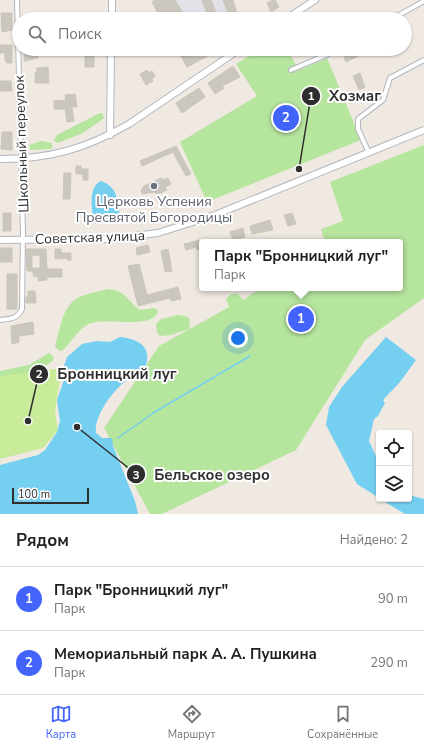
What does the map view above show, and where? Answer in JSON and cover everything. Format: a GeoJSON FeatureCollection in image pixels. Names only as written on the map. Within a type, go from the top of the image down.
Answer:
{"type":"FeatureCollection","features":[{"type":"Feature","properties":{"kind":"main road"},"geometry":{"type":"LineString","coordinates":[[112,0],[112,12]]}},
{"type":"Feature","properties":{"kind":"main road"},"geometry":{"type":"LineString","coordinates":[[297,12],[315,0]]}},
{"type":"Feature","properties":{"kind":"main road"},"geometry":{"type":"LineString","coordinates":[[110,135],[111,56]]}},
{"type":"Feature","properties":{"kind":"main road"},"geometry":{"type":"LineString","coordinates":[[0,158],[22,159],[44,157],[76,149],[110,135],[129,124],[230,56]]}},
{"type":"Feature","properties":{"kind":"main road","name":"Советская улица"},"geometry":{"type":"LineString","coordinates":[[0,240],[110,239],[158,233],[215,215],[424,130]]}},
{"type":"Feature","properties":{"kind":"street","name":"Школьный переулок"},"geometry":{"type":"LineString","coordinates":[[17,0],[17,12]]}},
{"type":"Feature","properties":{"kind":"street"},"geometry":{"type":"LineString","coordinates":[[404,12],[424,1]]}},
{"type":"Feature","properties":{"kind":"street","name":"Школьный переулок"},"geometry":{"type":"LineString","coordinates":[[0,320],[13,319],[22,309],[22,159],[19,56]]}},
{"type":"Feature","properties":{"kind":"street"},"geometry":{"type":"LineString","coordinates":[[291,70],[324,56]]}},
{"type":"Feature","properties":{"kind":"street"},"geometry":{"type":"LineString","coordinates":[[369,153],[358,129],[357,124],[360,117],[383,100],[390,78],[424,60]]}},
{"type":"Feature","properties":{"kind":"shaded area"},"geometry":{"type":"Polygon","coordinates":[[[152,0],[233,0],[237,12],[158,12],[152,0]]]}},
{"type":"Feature","properties":{"kind":"green space"},"geometry":{"type":"Polygon","coordinates":[[[249,56],[291,56],[299,70],[327,58],[361,140],[207,202],[180,142],[257,96],[236,64],[249,56]]]}},
{"type":"Feature","properties":{"kind":"green space"},"geometry":{"type":"Polygon","coordinates":[[[102,113],[104,118],[83,133],[58,143],[54,141],[57,135],[102,113]]]}},
{"type":"Feature","properties":{"kind":"green space"},"geometry":{"type":"Polygon","coordinates":[[[42,141],[51,143],[53,146],[51,149],[30,150],[29,145],[42,141]]]}},
{"type":"Feature","properties":{"kind":"green space"},"geometry":{"type":"Polygon","coordinates":[[[424,145],[424,298],[365,340],[296,450],[162,514],[150,514],[104,428],[159,346],[229,307],[226,299],[231,294],[238,294],[243,300],[256,291],[403,291],[403,239],[324,239],[321,229],[343,221],[330,182],[424,145]]]}},
{"type":"Feature","properties":{"kind":"green space"},"geometry":{"type":"Polygon","coordinates":[[[108,289],[123,294],[140,310],[155,308],[158,311],[154,317],[138,322],[106,321],[89,324],[81,329],[66,348],[62,351],[58,350],[55,346],[61,323],[72,302],[84,295],[108,289]]]}},
{"type":"Feature","properties":{"kind":"green space"},"geometry":{"type":"Polygon","coordinates":[[[178,315],[188,317],[190,321],[189,329],[171,335],[160,336],[157,333],[156,324],[161,319],[178,315]]]}},
{"type":"Feature","properties":{"kind":"green space"},"geometry":{"type":"Polygon","coordinates":[[[49,353],[54,359],[49,364],[29,373],[0,378],[0,371],[29,365],[49,353]]]}},
{"type":"Feature","properties":{"kind":"green space"},"geometry":{"type":"Polygon","coordinates":[[[62,368],[55,411],[58,430],[43,448],[0,459],[0,376],[62,368]]]}},
{"type":"Feature","properties":{"kind":"water"},"geometry":{"type":"Polygon","coordinates":[[[101,181],[111,187],[116,195],[120,217],[118,220],[98,223],[93,219],[92,192],[101,181]]]}},
{"type":"Feature","properties":{"kind":"water"},"geometry":{"type":"Polygon","coordinates":[[[120,337],[133,340],[143,345],[146,349],[147,361],[145,368],[122,384],[108,400],[100,413],[96,433],[102,438],[112,438],[113,446],[135,501],[138,514],[0,514],[0,465],[38,455],[45,450],[57,432],[60,421],[57,400],[65,377],[63,369],[67,357],[82,344],[97,341],[110,342],[120,337]]]}},
{"type":"Feature","properties":{"kind":"water"},"geometry":{"type":"Polygon","coordinates":[[[386,337],[416,360],[400,382],[383,400],[385,403],[378,416],[374,419],[369,441],[376,456],[376,496],[357,484],[326,425],[329,407],[342,387],[386,337]]]}},
{"type":"Feature","properties":{"kind":"water"},"geometry":{"type":"Polygon","coordinates":[[[412,496],[424,499],[424,514],[405,514],[385,502],[412,502],[412,496]]]}},
{"type":"Feature","properties":{"kind":"building"},"geometry":{"type":"Polygon","coordinates":[[[156,0],[175,0],[182,12],[157,12],[152,2],[156,0]]]}},
{"type":"Feature","properties":{"kind":"building"},"geometry":{"type":"Polygon","coordinates":[[[202,0],[211,0],[216,12],[206,12],[202,0]]]}},
{"type":"Feature","properties":{"kind":"building"},"geometry":{"type":"Polygon","coordinates":[[[223,0],[233,0],[237,12],[227,12],[223,0]]]}},
{"type":"Feature","properties":{"kind":"building"},"geometry":{"type":"Polygon","coordinates":[[[275,0],[279,7],[271,12],[267,3],[275,0]]]}},
{"type":"Feature","properties":{"kind":"building"},"geometry":{"type":"Polygon","coordinates":[[[1,13],[12,13],[12,30],[2,32],[1,13]]]}},
{"type":"Feature","properties":{"kind":"building"},"geometry":{"type":"Polygon","coordinates":[[[0,45],[12,45],[12,63],[7,63],[5,60],[5,53],[0,53],[0,45]]]}},
{"type":"Feature","properties":{"kind":"building"},"geometry":{"type":"Polygon","coordinates":[[[24,56],[38,56],[38,58],[24,61],[24,56]]]}},
{"type":"Feature","properties":{"kind":"building"},"geometry":{"type":"Polygon","coordinates":[[[85,56],[94,56],[94,67],[85,67],[85,56]]]}},
{"type":"Feature","properties":{"kind":"building"},"geometry":{"type":"Polygon","coordinates":[[[181,56],[208,56],[187,67],[181,56]]]}},
{"type":"Feature","properties":{"kind":"building"},"geometry":{"type":"Polygon","coordinates":[[[346,56],[358,56],[346,62],[344,57],[346,56]]]}},
{"type":"Feature","properties":{"kind":"building"},"geometry":{"type":"Polygon","coordinates":[[[233,66],[240,77],[222,86],[224,88],[215,94],[208,83],[233,66]]]}},
{"type":"Feature","properties":{"kind":"building"},"geometry":{"type":"Polygon","coordinates":[[[48,67],[49,83],[35,83],[35,73],[37,72],[37,68],[48,67]]]}},
{"type":"Feature","properties":{"kind":"building"},"geometry":{"type":"Polygon","coordinates":[[[147,70],[149,73],[152,71],[155,76],[152,78],[153,81],[146,85],[140,74],[147,70]]]}},
{"type":"Feature","properties":{"kind":"building"},"geometry":{"type":"Polygon","coordinates":[[[360,73],[365,87],[359,90],[353,76],[360,73]]]}},
{"type":"Feature","properties":{"kind":"building"},"geometry":{"type":"Polygon","coordinates":[[[0,81],[11,81],[12,91],[0,91],[0,81]]]}},
{"type":"Feature","properties":{"kind":"building"},"geometry":{"type":"Polygon","coordinates":[[[199,88],[205,97],[182,113],[176,103],[199,88]]]}},
{"type":"Feature","properties":{"kind":"building"},"geometry":{"type":"Polygon","coordinates":[[[75,94],[77,107],[72,107],[74,121],[67,122],[65,109],[54,109],[54,101],[66,100],[65,95],[75,94]]]}},
{"type":"Feature","properties":{"kind":"building"},"geometry":{"type":"Polygon","coordinates":[[[2,132],[12,132],[12,150],[1,149],[2,132]]]}},
{"type":"Feature","properties":{"kind":"building"},"geometry":{"type":"Polygon","coordinates":[[[176,146],[191,174],[186,176],[173,152],[142,166],[140,161],[176,146]]]}},
{"type":"Feature","properties":{"kind":"building"},"geometry":{"type":"Polygon","coordinates":[[[76,166],[81,166],[81,169],[88,169],[88,180],[83,180],[83,174],[76,174],[76,166]]]}},
{"type":"Feature","properties":{"kind":"building"},"geometry":{"type":"Polygon","coordinates":[[[64,173],[71,173],[70,199],[63,199],[64,173]]]}},
{"type":"Feature","properties":{"kind":"building","name":"Церковь Успения Пресвятой Богородицы"},"geometry":{"type":"Polygon","coordinates":[[[161,178],[162,180],[168,178],[171,184],[165,187],[167,190],[156,195],[155,192],[142,194],[141,190],[144,186],[161,178]]]}},
{"type":"Feature","properties":{"kind":"building"},"geometry":{"type":"Polygon","coordinates":[[[3,213],[11,213],[11,231],[3,231],[3,213]]]}},
{"type":"Feature","properties":{"kind":"building"},"geometry":{"type":"Polygon","coordinates":[[[292,213],[296,224],[288,226],[284,215],[292,213]]]}},
{"type":"Feature","properties":{"kind":"building"},"geometry":{"type":"Polygon","coordinates":[[[270,220],[273,230],[252,234],[250,226],[270,220]]]}},
{"type":"Feature","properties":{"kind":"building"},"geometry":{"type":"Polygon","coordinates":[[[243,228],[245,237],[233,239],[230,232],[243,228]]]}},
{"type":"Feature","properties":{"kind":"building"},"geometry":{"type":"Polygon","coordinates":[[[199,240],[199,250],[197,250],[196,247],[186,250],[184,244],[199,240]]]}},
{"type":"Feature","properties":{"kind":"building"},"geometry":{"type":"Polygon","coordinates":[[[148,245],[150,252],[137,255],[136,248],[148,245]]]}},
{"type":"Feature","properties":{"kind":"building"},"geometry":{"type":"Polygon","coordinates":[[[0,248],[12,248],[12,262],[0,262],[0,248]]]}},
{"type":"Feature","properties":{"kind":"building"},"geometry":{"type":"Polygon","coordinates":[[[26,249],[46,249],[47,269],[62,269],[62,277],[47,277],[47,280],[38,281],[38,276],[34,277],[32,268],[32,271],[27,271],[26,249]],[[40,255],[32,256],[32,268],[40,268],[40,255]]]}},
{"type":"Feature","properties":{"kind":"building"},"geometry":{"type":"Polygon","coordinates":[[[55,249],[61,249],[61,253],[71,253],[71,260],[67,260],[67,258],[55,259],[55,249]]]}},
{"type":"Feature","properties":{"kind":"building"},"geometry":{"type":"Polygon","coordinates":[[[168,249],[172,271],[165,272],[161,251],[168,249]]]}},
{"type":"Feature","properties":{"kind":"building"},"geometry":{"type":"Polygon","coordinates":[[[139,264],[147,295],[178,287],[181,299],[171,301],[170,298],[138,306],[128,266],[139,264]]]}},
{"type":"Feature","properties":{"kind":"building"},"geometry":{"type":"Polygon","coordinates":[[[7,274],[17,274],[17,309],[7,309],[7,274]]]}},
{"type":"Feature","properties":{"kind":"building"},"geometry":{"type":"Polygon","coordinates":[[[28,291],[35,291],[36,303],[26,303],[28,291]]]}},
{"type":"Feature","properties":{"kind":"building"},"geometry":{"type":"Polygon","coordinates":[[[33,322],[34,334],[19,336],[19,342],[12,344],[11,326],[33,322]]]}},
{"type":"Feature","properties":{"kind":"waterway"},"geometry":{"type":"LineString","coordinates":[[118,438],[153,413],[250,356]]}},
{"type":"Feature","properties":{"kind":"place","name":"Мемориальный парк А. А. Пушкина"},"geometry":{"type":"Point","coordinates":[286,118]}},
{"type":"Feature","properties":{"kind":"place","name":"Хозмаг"},"geometry":{"type":"Point","coordinates":[299,169]}},
{"type":"Feature","properties":{"kind":"place","name":"Церковь Успения Пресвятой Богородицы"},"geometry":{"type":"Point","coordinates":[154,186]}},
{"type":"Feature","properties":{"kind":"place","name":"Парк \"Бронницкий луг\""},"geometry":{"type":"Point","coordinates":[301,319]}},
{"type":"Feature","properties":{"kind":"place","name":"Бронницкий луг"},"geometry":{"type":"Point","coordinates":[28,421]}},
{"type":"Feature","properties":{"kind":"place","name":"Бельское озеро"},"geometry":{"type":"Point","coordinates":[77,427]}}]}
